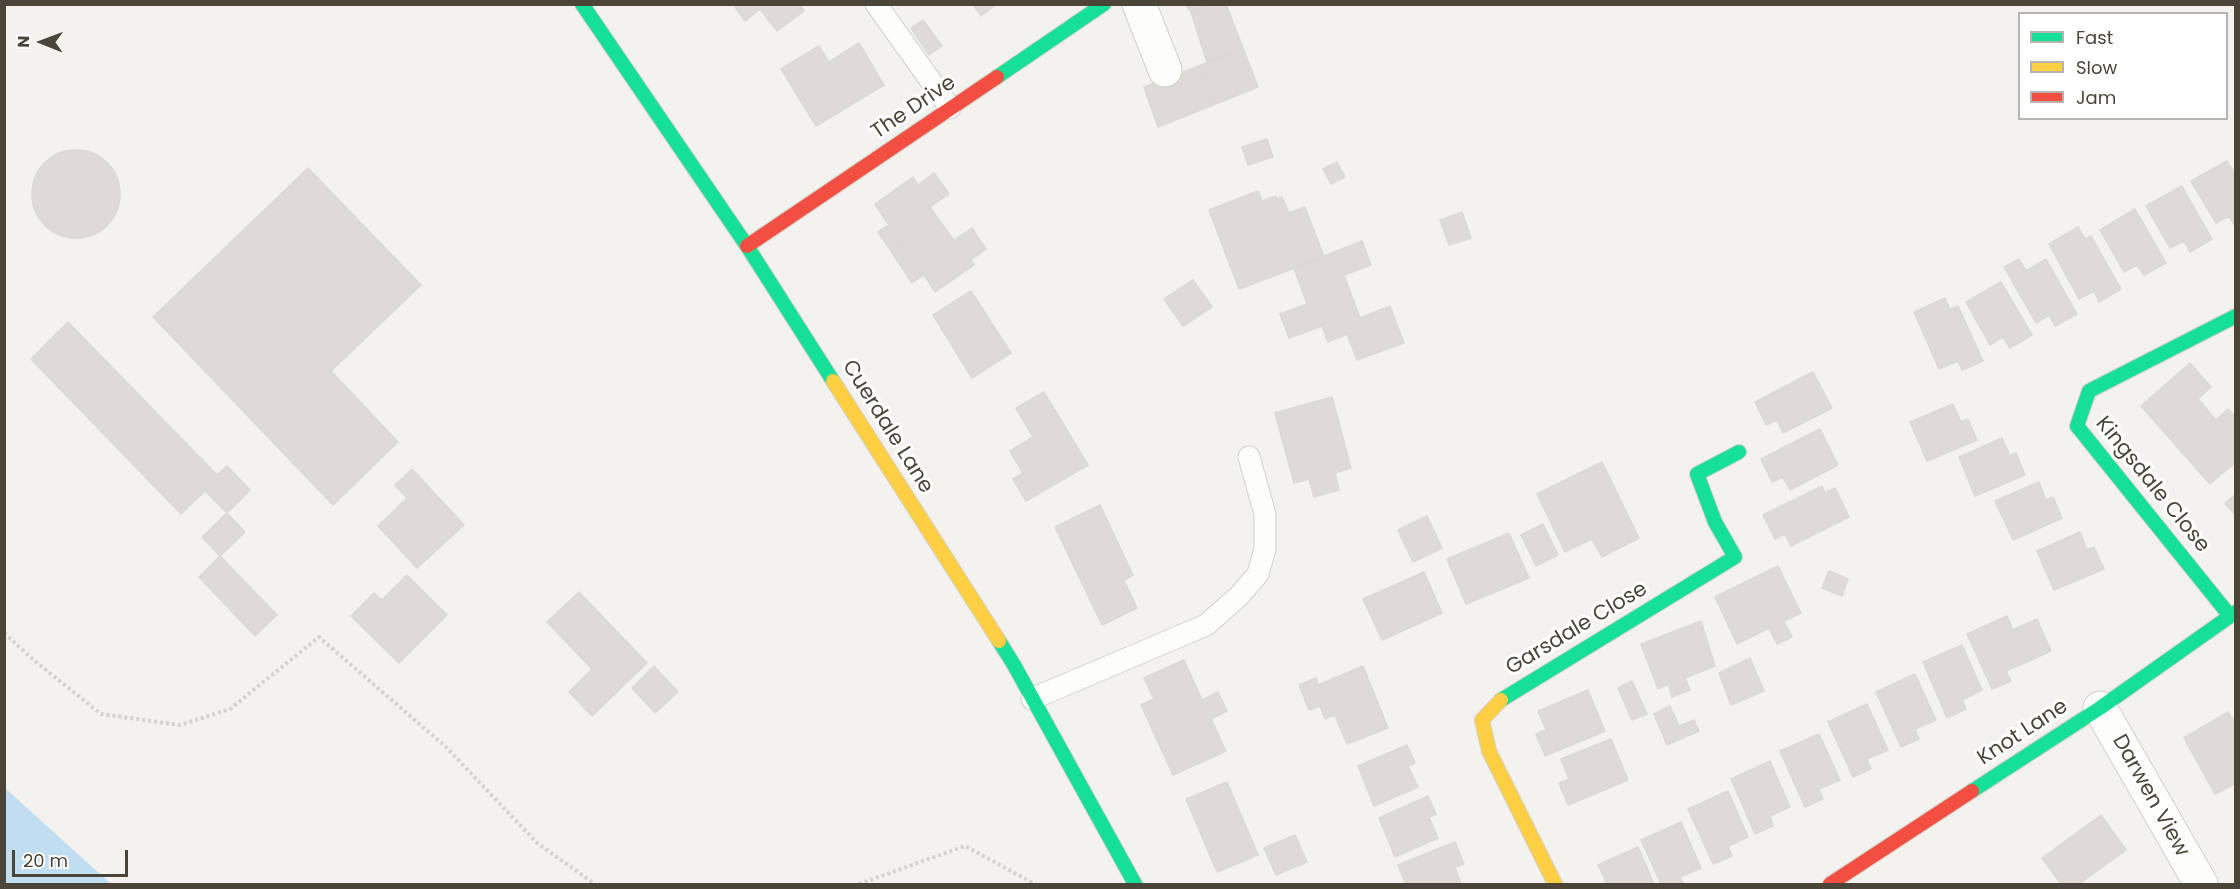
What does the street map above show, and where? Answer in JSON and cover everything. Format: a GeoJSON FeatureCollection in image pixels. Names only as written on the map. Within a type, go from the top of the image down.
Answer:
{"type":"FeatureCollection","features":[{"type":"Feature","properties":{"kind":"street","name":"Cuerdale Lane"},"geometry":{"type":"LineString","coordinates":[[582,4],[747,246],[1014,665],[1135,885]]}},
{"type":"Feature","properties":{"kind":"street","name":"The Drive"},"geometry":{"type":"LineString","coordinates":[[747,246],[1104,4]]}},
{"type":"Feature","properties":{"kind":"street"},"geometry":{"type":"LineString","coordinates":[[1139,4],[1164,70]]}},
{"type":"Feature","properties":{"kind":"street","name":"Kingsdale Close"},"geometry":{"type":"LineString","coordinates":[[2233,614],[2077,426],[2089,391],[2235,315]]}},
{"type":"Feature","properties":{"kind":"street","name":"Garsdale Close"},"geometry":{"type":"LineString","coordinates":[[1555,885],[1489,751],[1482,720],[1498,701],[1735,557],[1715,522],[1697,474],[1739,452]]}},
{"type":"Feature","properties":{"kind":"street","name":"Knot Lane"},"geometry":{"type":"LineString","coordinates":[[1830,885],[2100,708],[2233,614]]}},
{"type":"Feature","properties":{"kind":"street","name":"Darwen View"},"geometry":{"type":"LineString","coordinates":[[2100,708],[2201,885]]}},
{"type":"Feature","properties":{"kind":"lane"},"geometry":{"type":"LineString","coordinates":[[876,4],[950,108]]}},
{"type":"Feature","properties":{"kind":"lane"},"geometry":{"type":"LineString","coordinates":[[1032,699],[1206,625],[1239,596],[1258,574],[1264,549],[1265,514],[1250,458]]}},
{"type":"Feature","properties":{"kind":"path"},"geometry":{"type":"LineString","coordinates":[[4,633],[101,714],[180,725],[230,709],[319,637],[447,748],[537,843],[595,885]]}},
{"type":"Feature","properties":{"kind":"path"},"geometry":{"type":"LineString","coordinates":[[859,885],[965,846],[1035,885]]}},
{"type":"Feature","properties":{"kind":"water"},"geometry":{"type":"Polygon","coordinates":[[[5,788],[111,884],[5,884],[5,788]]]}},
{"type":"Feature","properties":{"kind":"building"},"geometry":{"type":"Polygon","coordinates":[[[733,4],[799,4],[804,11],[777,31],[760,9],[745,21],[733,4]]]}},
{"type":"Feature","properties":{"kind":"building"},"geometry":{"type":"Polygon","coordinates":[[[973,4],[997,4],[981,16],[973,4]]]}},
{"type":"Feature","properties":{"kind":"building"},"geometry":{"type":"Polygon","coordinates":[[[1185,4],[1210,4],[1191,12],[1185,4]]]}},
{"type":"Feature","properties":{"kind":"building"},"geometry":{"type":"Polygon","coordinates":[[[1210,4],[1226,4],[1243,48],[1207,62],[1191,12],[1210,4]]]}},
{"type":"Feature","properties":{"kind":"building"},"geometry":{"type":"Polygon","coordinates":[[[923,20],[942,46],[929,55],[911,28],[923,20]]]}},
{"type":"Feature","properties":{"kind":"building"},"geometry":{"type":"Polygon","coordinates":[[[859,43],[884,85],[816,126],[781,69],[819,46],[829,62],[859,43]]]}},
{"type":"Feature","properties":{"kind":"building"},"geometry":{"type":"Polygon","coordinates":[[[1243,48],[1258,87],[1213,105],[1199,66],[1243,48]]]}},
{"type":"Feature","properties":{"kind":"building"},"geometry":{"type":"Polygon","coordinates":[[[1199,66],[1213,105],[1158,127],[1144,87],[1199,66]]]}},
{"type":"Feature","properties":{"kind":"building"},"geometry":{"type":"Polygon","coordinates":[[[1267,139],[1273,157],[1248,165],[1242,147],[1267,139]]]}},
{"type":"Feature","properties":{"kind":"building"},"geometry":{"type":"Polygon","coordinates":[[[76,150],[93,154],[107,163],[116,177],[120,194],[116,211],[107,225],[93,234],[76,238],[59,234],[45,225],[36,211],[32,194],[36,177],[45,163],[59,154],[76,150]]]}},
{"type":"Feature","properties":{"kind":"building"},"geometry":{"type":"Polygon","coordinates":[[[2227,161],[2236,176],[2235,226],[2229,216],[2216,223],[2191,181],[2227,161]]]}},
{"type":"Feature","properties":{"kind":"building"},"geometry":{"type":"Polygon","coordinates":[[[1337,162],[1345,177],[1331,184],[1323,169],[1337,162]]]}},
{"type":"Feature","properties":{"kind":"building"},"geometry":{"type":"Polygon","coordinates":[[[308,168],[421,285],[331,371],[398,442],[333,505],[153,317],[308,168]]]}},
{"type":"Feature","properties":{"kind":"building"},"geometry":{"type":"Polygon","coordinates":[[[934,173],[949,194],[930,207],[938,219],[891,251],[878,232],[889,225],[875,204],[913,177],[918,185],[934,173]]]}},
{"type":"Feature","properties":{"kind":"building"},"geometry":{"type":"Polygon","coordinates":[[[2182,186],[2212,239],[2190,252],[2184,241],[2170,248],[2146,206],[2182,186]]]}},
{"type":"Feature","properties":{"kind":"building"},"geometry":{"type":"Polygon","coordinates":[[[1258,191],[1262,201],[1276,196],[1277,199],[1282,197],[1289,213],[1305,207],[1324,257],[1239,289],[1209,210],[1258,191]]]}},
{"type":"Feature","properties":{"kind":"building"},"geometry":{"type":"Polygon","coordinates":[[[2135,209],[2166,263],[2144,275],[2137,265],[2124,272],[2100,230],[2135,209]]]}},
{"type":"Feature","properties":{"kind":"building"},"geometry":{"type":"Polygon","coordinates":[[[1462,212],[1471,238],[1449,245],[1440,220],[1462,212]]]}},
{"type":"Feature","properties":{"kind":"building"},"geometry":{"type":"Polygon","coordinates":[[[938,219],[954,240],[972,228],[986,249],[971,260],[974,265],[935,292],[924,275],[912,283],[891,251],[938,219]]]}},
{"type":"Feature","properties":{"kind":"building"},"geometry":{"type":"Polygon","coordinates":[[[2078,227],[2085,239],[2091,236],[2121,289],[2099,302],[2094,291],[2079,299],[2049,244],[2078,227]]]}},
{"type":"Feature","properties":{"kind":"building"},"geometry":{"type":"Polygon","coordinates":[[[1362,241],[1371,265],[1344,275],[1360,318],[1390,306],[1404,343],[1357,360],[1347,334],[1328,342],[1322,326],[1289,338],[1280,314],[1307,304],[1294,268],[1362,241]]]}},
{"type":"Feature","properties":{"kind":"building"},"geometry":{"type":"Polygon","coordinates":[[[2019,259],[2026,271],[2046,259],[2077,314],[2055,326],[2049,315],[2036,323],[2004,267],[2019,259]]]}},
{"type":"Feature","properties":{"kind":"building"},"geometry":{"type":"Polygon","coordinates":[[[1193,280],[1212,307],[1183,326],[1164,299],[1193,280]]]}},
{"type":"Feature","properties":{"kind":"building"},"geometry":{"type":"Polygon","coordinates":[[[2001,282],[2032,335],[2010,348],[2003,337],[1990,345],[1966,302],[2001,282]]]}},
{"type":"Feature","properties":{"kind":"building"},"geometry":{"type":"Polygon","coordinates":[[[971,291],[1011,353],[972,378],[933,315],[971,291]]]}},
{"type":"Feature","properties":{"kind":"building"},"geometry":{"type":"Polygon","coordinates":[[[1945,298],[1950,309],[1958,306],[1983,361],[1962,370],[1958,361],[1939,369],[1914,312],[1945,298]]]}},
{"type":"Feature","properties":{"kind":"building"},"geometry":{"type":"Polygon","coordinates":[[[68,322],[217,475],[227,466],[250,490],[227,513],[205,491],[181,514],[31,359],[68,322]]]}},
{"type":"Feature","properties":{"kind":"building"},"geometry":{"type":"Polygon","coordinates":[[[2190,363],[2211,387],[2198,399],[2216,420],[2228,409],[2236,418],[2236,462],[2210,484],[2141,406],[2190,363]]]}},
{"type":"Feature","properties":{"kind":"building"},"geometry":{"type":"Polygon","coordinates":[[[1813,372],[1832,408],[1783,433],[1777,420],[1766,425],[1755,402],[1813,372]]]}},
{"type":"Feature","properties":{"kind":"building"},"geometry":{"type":"Polygon","coordinates":[[[1044,392],[1088,465],[1026,501],[1013,479],[1023,473],[1010,451],[1033,437],[1016,408],[1044,392]]]}},
{"type":"Feature","properties":{"kind":"building"},"geometry":{"type":"Polygon","coordinates":[[[1332,397],[1351,468],[1335,473],[1339,490],[1314,497],[1309,479],[1294,483],[1275,413],[1332,397]]]}},
{"type":"Feature","properties":{"kind":"building"},"geometry":{"type":"Polygon","coordinates":[[[1953,404],[1961,422],[1968,419],[1977,440],[1927,461],[1910,422],[1953,404]]]}},
{"type":"Feature","properties":{"kind":"building"},"geometry":{"type":"Polygon","coordinates":[[[1820,429],[1838,465],[1790,490],[1783,477],[1772,482],[1761,459],[1820,429]]]}},
{"type":"Feature","properties":{"kind":"building"},"geometry":{"type":"Polygon","coordinates":[[[2002,438],[2010,456],[2016,453],[2025,475],[1975,496],[1959,457],[2002,438]]]}},
{"type":"Feature","properties":{"kind":"building"},"geometry":{"type":"Polygon","coordinates":[[[1602,462],[1639,538],[1602,557],[1592,539],[1565,552],[1537,494],[1602,462]]]}},
{"type":"Feature","properties":{"kind":"building"},"geometry":{"type":"Polygon","coordinates":[[[412,469],[464,525],[417,568],[378,526],[407,498],[395,485],[412,469]]]}},
{"type":"Feature","properties":{"kind":"building"},"geometry":{"type":"Polygon","coordinates":[[[2039,482],[2046,500],[2053,497],[2062,518],[2013,540],[1995,501],[2039,482]]]}},
{"type":"Feature","properties":{"kind":"building"},"geometry":{"type":"Polygon","coordinates":[[[1822,486],[1825,493],[1835,488],[1849,517],[1791,546],[1785,534],[1775,539],[1763,515],[1822,486]]]}},
{"type":"Feature","properties":{"kind":"building"},"geometry":{"type":"Polygon","coordinates":[[[2236,494],[2236,516],[2225,503],[2236,494]]]}},
{"type":"Feature","properties":{"kind":"building"},"geometry":{"type":"Polygon","coordinates":[[[1100,505],[1133,575],[1124,580],[1137,608],[1102,625],[1055,527],[1100,505]]]}},
{"type":"Feature","properties":{"kind":"building"},"geometry":{"type":"Polygon","coordinates":[[[227,513],[245,532],[220,556],[202,537],[227,513]]]}},
{"type":"Feature","properties":{"kind":"building"},"geometry":{"type":"Polygon","coordinates":[[[1427,516],[1442,548],[1413,562],[1398,530],[1427,516]]]}},
{"type":"Feature","properties":{"kind":"building"},"geometry":{"type":"Polygon","coordinates":[[[1543,524],[1558,555],[1536,566],[1521,535],[1543,524]]]}},
{"type":"Feature","properties":{"kind":"building"},"geometry":{"type":"Polygon","coordinates":[[[2080,532],[2087,550],[2094,547],[2104,569],[2054,590],[2037,551],[2080,532]]]}},
{"type":"Feature","properties":{"kind":"building"},"geometry":{"type":"Polygon","coordinates":[[[1509,533],[1529,578],[1466,604],[1447,559],[1509,533]]]}},
{"type":"Feature","properties":{"kind":"building"},"geometry":{"type":"Polygon","coordinates":[[[220,556],[277,615],[255,636],[199,577],[220,556]]]}},
{"type":"Feature","properties":{"kind":"building"},"geometry":{"type":"Polygon","coordinates":[[[1778,566],[1801,613],[1784,621],[1792,637],[1777,644],[1769,628],[1737,644],[1715,597],[1778,566]]]}},
{"type":"Feature","properties":{"kind":"building"},"geometry":{"type":"Polygon","coordinates":[[[1829,571],[1848,579],[1842,596],[1822,588],[1829,571]]]}},
{"type":"Feature","properties":{"kind":"building"},"geometry":{"type":"Polygon","coordinates":[[[1424,572],[1442,613],[1382,640],[1363,599],[1424,572]]]}},
{"type":"Feature","properties":{"kind":"building"},"geometry":{"type":"Polygon","coordinates":[[[407,575],[447,615],[399,663],[351,616],[374,593],[382,600],[407,575]]]}},
{"type":"Feature","properties":{"kind":"building"},"geometry":{"type":"Polygon","coordinates":[[[579,592],[647,663],[592,716],[569,692],[592,669],[547,622],[579,592]]]}},
{"type":"Feature","properties":{"kind":"building"},"geometry":{"type":"Polygon","coordinates":[[[2007,616],[2013,630],[2037,619],[2051,651],[2006,671],[2011,681],[1992,689],[1967,634],[2007,616]]]}},
{"type":"Feature","properties":{"kind":"building"},"geometry":{"type":"Polygon","coordinates":[[[1701,621],[1715,666],[1685,678],[1690,690],[1672,697],[1668,684],[1658,689],[1641,644],[1701,621]]]}},
{"type":"Feature","properties":{"kind":"building"},"geometry":{"type":"Polygon","coordinates":[[[1962,645],[1982,690],[1962,700],[1966,709],[1947,718],[1923,662],[1962,645]]]}},
{"type":"Feature","properties":{"kind":"building"},"geometry":{"type":"Polygon","coordinates":[[[1750,658],[1764,691],[1731,705],[1719,673],[1750,658]]]}},
{"type":"Feature","properties":{"kind":"building"},"geometry":{"type":"Polygon","coordinates":[[[1184,660],[1202,700],[1218,692],[1227,711],[1211,719],[1226,751],[1173,775],[1141,705],[1154,699],[1144,678],[1184,660]]]}},
{"type":"Feature","properties":{"kind":"building"},"geometry":{"type":"Polygon","coordinates":[[[654,666],[678,692],[655,713],[632,688],[654,666]]]}},
{"type":"Feature","properties":{"kind":"building"},"geometry":{"type":"Polygon","coordinates":[[[1363,666],[1388,728],[1347,744],[1335,715],[1325,719],[1320,706],[1309,710],[1299,685],[1316,678],[1318,685],[1363,666]]]}},
{"type":"Feature","properties":{"kind":"building"},"geometry":{"type":"Polygon","coordinates":[[[1915,674],[1936,720],[1915,729],[1919,739],[1901,747],[1876,692],[1915,674]]]}},
{"type":"Feature","properties":{"kind":"building"},"geometry":{"type":"Polygon","coordinates":[[[1632,681],[1647,714],[1632,720],[1618,688],[1632,681]]]}},
{"type":"Feature","properties":{"kind":"building"},"geometry":{"type":"Polygon","coordinates":[[[1588,690],[1605,731],[1545,756],[1536,734],[1546,730],[1538,711],[1588,690]]]}},
{"type":"Feature","properties":{"kind":"building"},"geometry":{"type":"Polygon","coordinates":[[[1867,704],[1888,750],[1867,759],[1871,769],[1853,777],[1828,722],[1867,704]]]}},
{"type":"Feature","properties":{"kind":"building"},"geometry":{"type":"Polygon","coordinates":[[[1670,706],[1679,726],[1694,720],[1699,731],[1667,745],[1654,714],[1670,706]]]}},
{"type":"Feature","properties":{"kind":"building"},"geometry":{"type":"Polygon","coordinates":[[[2228,712],[2236,724],[2236,783],[2215,794],[2184,738],[2228,712]]]}},
{"type":"Feature","properties":{"kind":"building"},"geometry":{"type":"Polygon","coordinates":[[[1819,734],[1840,780],[1819,789],[1823,799],[1805,807],[1780,751],[1819,734]]]}},
{"type":"Feature","properties":{"kind":"building"},"geometry":{"type":"Polygon","coordinates":[[[1611,739],[1628,780],[1568,805],[1559,783],[1569,779],[1561,759],[1611,739]]]}},
{"type":"Feature","properties":{"kind":"building"},"geometry":{"type":"Polygon","coordinates":[[[1407,745],[1415,763],[1408,766],[1418,787],[1374,806],[1358,766],[1407,745]]]}},
{"type":"Feature","properties":{"kind":"building"},"geometry":{"type":"Polygon","coordinates":[[[1770,761],[1790,807],[1770,816],[1773,826],[1755,834],[1731,779],[1770,761]]]}},
{"type":"Feature","properties":{"kind":"building"},"geometry":{"type":"Polygon","coordinates":[[[1227,782],[1258,855],[1217,872],[1186,799],[1227,782]]]}},
{"type":"Feature","properties":{"kind":"building"},"geometry":{"type":"Polygon","coordinates":[[[1728,791],[1748,837],[1728,846],[1732,856],[1713,864],[1688,809],[1728,791]]]}},
{"type":"Feature","properties":{"kind":"building"},"geometry":{"type":"Polygon","coordinates":[[[1428,796],[1436,814],[1429,817],[1438,838],[1395,857],[1379,818],[1428,796]]]}},
{"type":"Feature","properties":{"kind":"building"},"geometry":{"type":"Polygon","coordinates":[[[2101,815],[2126,850],[2079,884],[2061,884],[2042,858],[2101,815]]]}},
{"type":"Feature","properties":{"kind":"building"},"geometry":{"type":"Polygon","coordinates":[[[1681,822],[1701,868],[1680,877],[1684,884],[1661,884],[1641,840],[1681,822]]]}},
{"type":"Feature","properties":{"kind":"building"},"geometry":{"type":"Polygon","coordinates":[[[1295,835],[1307,862],[1276,875],[1264,848],[1295,835]]]}},
{"type":"Feature","properties":{"kind":"building"},"geometry":{"type":"Polygon","coordinates":[[[1455,842],[1464,864],[1455,867],[1461,884],[1406,884],[1398,865],[1455,842]]]}},
{"type":"Feature","properties":{"kind":"building"},"geometry":{"type":"Polygon","coordinates":[[[1638,847],[1654,884],[1607,884],[1598,865],[1638,847]]]}},
{"type":"Feature","properties":{"kind":"traffic: fast"},"geometry":{"type":"LineString","coordinates":[[582,4],[747,246],[833,381]]}},
{"type":"Feature","properties":{"kind":"traffic: fast"},"geometry":{"type":"LineString","coordinates":[[997,77],[1104,4]]}},
{"type":"Feature","properties":{"kind":"traffic: fast"},"geometry":{"type":"LineString","coordinates":[[2230,616],[2077,426],[2089,391],[2236,316]]}},
{"type":"Feature","properties":{"kind":"traffic: fast"},"geometry":{"type":"LineString","coordinates":[[1501,700],[1735,557],[1715,522],[1697,474],[1739,452]]}},
{"type":"Feature","properties":{"kind":"traffic: fast"},"geometry":{"type":"LineString","coordinates":[[1972,791],[2100,708],[2236,612]]}},
{"type":"Feature","properties":{"kind":"traffic: fast"},"geometry":{"type":"LineString","coordinates":[[999,641],[1135,884]]}},
{"type":"Feature","properties":{"kind":"traffic: slow"},"geometry":{"type":"LineString","coordinates":[[833,381],[999,641]]}},
{"type":"Feature","properties":{"kind":"traffic: slow"},"geometry":{"type":"LineString","coordinates":[[1501,700],[1482,720],[1489,751],[1555,884]]}},
{"type":"Feature","properties":{"kind":"traffic: jam"},"geometry":{"type":"LineString","coordinates":[[747,246],[997,77]]}},
{"type":"Feature","properties":{"kind":"traffic: jam"},"geometry":{"type":"LineString","coordinates":[[1830,884],[1972,791]]}}]}
